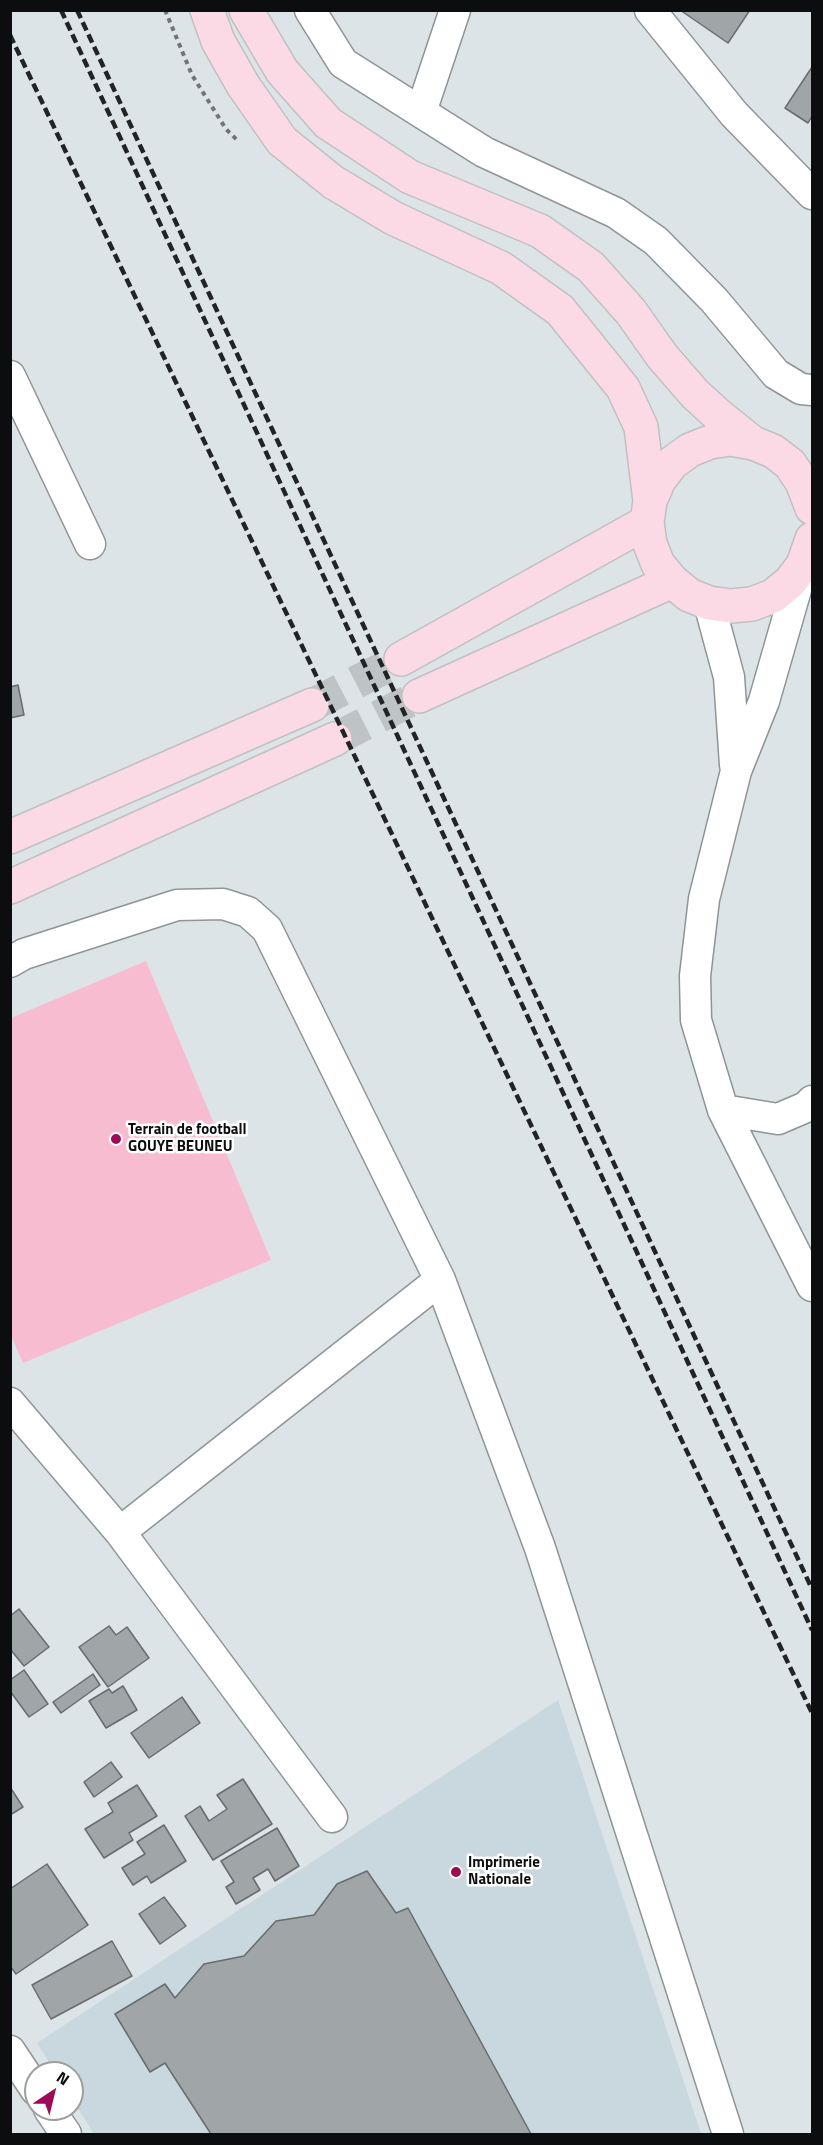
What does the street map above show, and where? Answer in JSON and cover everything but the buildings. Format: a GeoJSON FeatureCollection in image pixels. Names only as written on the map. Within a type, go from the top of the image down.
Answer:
{"type":"FeatureCollection","features":[{"type":"Feature","properties":{"kind":"main road"},"geometry":{"type":"LineString","coordinates":[[207,10],[218,41],[238,76],[282,141],[333,182],[393,218],[501,268],[560,310],[623,388],[641,428],[650,544],[658,564],[672,581],[689,595],[709,603],[730,606],[752,604],[772,596],[790,582],[808,552]]}},
{"type":"Feature","properties":{"kind":"main road"},"geometry":{"type":"LineString","coordinates":[[246,10],[282,71],[328,123],[410,177],[540,231],[591,267],[695,394],[753,442],[773,451],[790,464],[809,488]]}},
{"type":"Feature","properties":{"kind":"main road"},"geometry":{"type":"LineString","coordinates":[[401,659],[649,511],[659,480],[672,463],[690,450],[710,442],[731,439],[753,442]]}},
{"type":"Feature","properties":{"kind":"main road"},"geometry":{"type":"LineString","coordinates":[[419,696],[672,581]]}},
{"type":"Feature","properties":{"kind":"main road"},"geometry":{"type":"LineString","coordinates":[[10,837],[312,705]]}},
{"type":"Feature","properties":{"kind":"main road"},"geometry":{"type":"LineString","coordinates":[[10,887],[335,739]]}},
{"type":"Feature","properties":{"kind":"street"},"geometry":{"type":"LineString","coordinates":[[310,10],[343,63],[484,152],[616,213],[657,241],[714,300],[776,374],[801,389],[813,390]]}},
{"type":"Feature","properties":{"kind":"street"},"geometry":{"type":"LineString","coordinates":[[421,112],[455,10]]}},
{"type":"Feature","properties":{"kind":"street"},"geometry":{"type":"LineString","coordinates":[[650,10],[734,114],[813,194]]}},
{"type":"Feature","properties":{"kind":"street"},"geometry":{"type":"LineString","coordinates":[[10,376],[90,544]]}},
{"type":"Feature","properties":{"kind":"street"},"geometry":{"type":"LineString","coordinates":[[808,552],[765,701],[736,771],[705,899],[695,976],[696,1020],[723,1110],[813,1286]]}},
{"type":"Feature","properties":{"kind":"street"},"geometry":{"type":"LineString","coordinates":[[709,603],[729,677],[736,771]]}},
{"type":"Feature","properties":{"kind":"street"},"geometry":{"type":"LineString","coordinates":[[10,962],[24,954],[177,904],[223,904],[248,912],[267,929],[440,1280],[540,1548],[728,2134]]}},
{"type":"Feature","properties":{"kind":"street"},"geometry":{"type":"LineString","coordinates":[[723,1110],[778,1119],[806,1107],[813,1101]]}},
{"type":"Feature","properties":{"kind":"street"},"geometry":{"type":"LineString","coordinates":[[120,1532],[440,1280]]}},
{"type":"Feature","properties":{"kind":"street"},"geometry":{"type":"LineString","coordinates":[[10,1402],[120,1532],[332,1817]]}},
{"type":"Feature","properties":{"kind":"street"},"geometry":{"type":"LineString","coordinates":[[10,2051],[24,2072]]}},
{"type":"Feature","properties":{"kind":"street"},"geometry":{"type":"LineString","coordinates":[[57,2121],[66,2134]]}},
{"type":"Feature","properties":{"kind":"path"},"geometry":{"type":"LineString","coordinates":[[165,10],[192,75],[226,129],[240,144]]}},
{"type":"Feature","properties":{"kind":"shaded area","name":"Terrain de football GOUYE BEUNEU"},"geometry":{"type":"Polygon","coordinates":[[[146,961],[271,1260],[23,1363],[10,1333],[11,1018],[146,961]]]}},
{"type":"Feature","properties":{"kind":"shaded area","name":"Imprimerie Nationale"},"geometry":{"type":"Polygon","coordinates":[[[558,1700],[701,2134],[94,2134],[84,2118],[84,2061],[48,2061],[37,2043],[558,1700]]]}},
{"type":"Feature","properties":{"kind":"tunnel"},"geometry":{"type":"LineString","coordinates":[[312,705],[401,659]]}},
{"type":"Feature","properties":{"kind":"tunnel"},"geometry":{"type":"LineString","coordinates":[[335,739],[419,696]]}},
{"type":"Feature","properties":{"kind":"railway"},"geometry":{"type":"LineString","coordinates":[[61,10],[812,1630]]}},
{"type":"Feature","properties":{"kind":"railway"},"geometry":{"type":"LineString","coordinates":[[77,10],[812,1589]]}},
{"type":"Feature","properties":{"kind":"railway"},"geometry":{"type":"LineString","coordinates":[[10,35],[812,1713]]}},
{"type":"Feature","properties":{"kind":"place","name":"Terrain de football GOUYE BEUNEU"},"geometry":{"type":"Point","coordinates":[116,1139]}},
{"type":"Feature","properties":{"kind":"place","name":"Imprimerie Nationale"},"geometry":{"type":"Point","coordinates":[456,1872]}}]}
